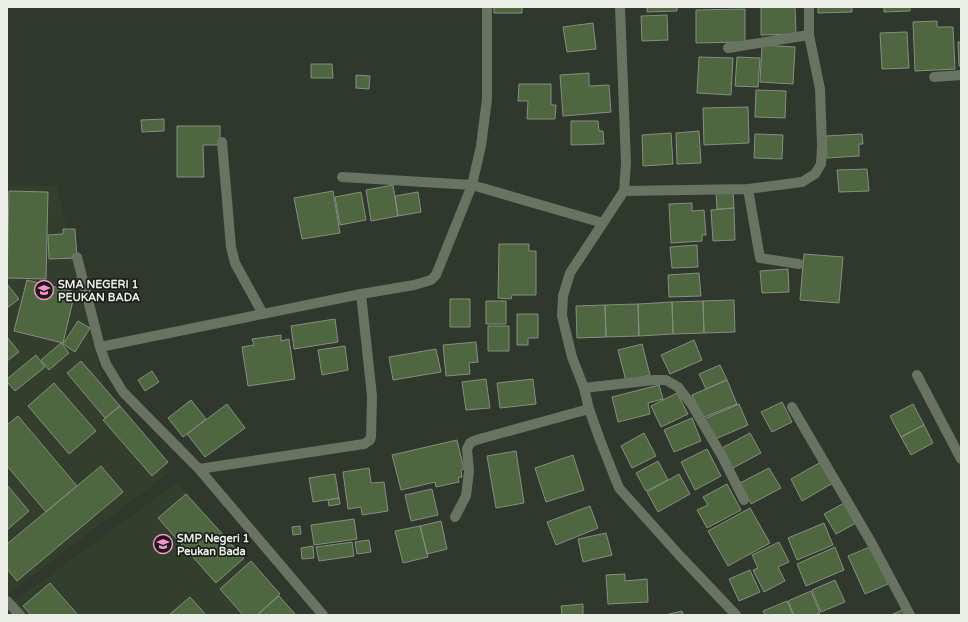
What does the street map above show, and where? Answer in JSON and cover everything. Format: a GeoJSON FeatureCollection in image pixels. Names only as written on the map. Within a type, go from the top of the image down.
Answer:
{"type":"FeatureCollection","features":[{"type":"Feature","properties":{"kind":"street"},"geometry":{"type":"LineString","coordinates":[[100,347],[361,294],[414,285],[430,280],[436,275],[472,185],[482,146],[487,99],[488,7]]}},
{"type":"Feature","properties":{"kind":"street"},"geometry":{"type":"LineString","coordinates":[[620,7],[626,163],[624,190],[570,273],[563,296],[562,316],[572,357],[584,388],[589,409],[619,488],[680,556],[736,615]]}},
{"type":"Feature","properties":{"kind":"street"},"geometry":{"type":"LineString","coordinates":[[624,190],[748,189],[802,182],[815,174],[821,164],[822,146],[820,90],[809,35],[809,7]]}},
{"type":"Feature","properties":{"kind":"street"},"geometry":{"type":"LineString","coordinates":[[728,48],[809,35]]}},
{"type":"Feature","properties":{"kind":"street"},"geometry":{"type":"LineString","coordinates":[[934,77],[961,75]]}},
{"type":"Feature","properties":{"kind":"street"},"geometry":{"type":"LineString","coordinates":[[222,142],[231,247],[235,263],[263,314]]}},
{"type":"Feature","properties":{"kind":"street"},"geometry":{"type":"LineString","coordinates":[[342,177],[472,185],[603,223]]}},
{"type":"Feature","properties":{"kind":"street"},"geometry":{"type":"LineString","coordinates":[[748,189],[760,258],[799,264]]}},
{"type":"Feature","properties":{"kind":"street"},"geometry":{"type":"LineString","coordinates":[[77,257],[100,347],[106,364],[123,392],[199,469],[323,615]]}},
{"type":"Feature","properties":{"kind":"street"},"geometry":{"type":"LineString","coordinates":[[199,469],[364,444],[370,440],[372,396],[361,294]]}},
{"type":"Feature","properties":{"kind":"street"},"geometry":{"type":"LineString","coordinates":[[917,375],[961,459]]}},
{"type":"Feature","properties":{"kind":"street"},"geometry":{"type":"LineString","coordinates":[[584,388],[654,380],[666,380],[678,386],[692,405],[722,456],[744,500]]}},
{"type":"Feature","properties":{"kind":"street"},"geometry":{"type":"LineString","coordinates":[[792,407],[871,542],[910,615]]}},
{"type":"Feature","properties":{"kind":"street"},"geometry":{"type":"LineString","coordinates":[[455,517],[466,496],[469,471],[467,449],[470,443],[476,440],[589,409]]}},
{"type":"Feature","properties":{"kind":"street"},"geometry":{"type":"LineString","coordinates":[[7,601],[20,615]]}},
{"type":"Feature","properties":{"kind":"shaded area","name":"SMA NEGERI 1 PEUKAN BADA"},"geometry":{"type":"Polygon","coordinates":[[[7,185],[57,186],[106,395],[170,472],[7,595],[7,185]]]}},
{"type":"Feature","properties":{"kind":"shaded area","name":"SMP Negeri 1 Peukan Bada"},"geometry":{"type":"Polygon","coordinates":[[[178,482],[296,615],[7,615],[7,606],[178,482]]]}},
{"type":"Feature","properties":{"kind":"building"},"geometry":{"type":"Polygon","coordinates":[[[494,7],[522,7],[522,13],[494,13],[494,7]]]}},
{"type":"Feature","properties":{"kind":"building"},"geometry":{"type":"Polygon","coordinates":[[[647,7],[677,7],[677,11],[647,12],[647,7]]]}},
{"type":"Feature","properties":{"kind":"building"},"geometry":{"type":"Polygon","coordinates":[[[761,7],[795,7],[796,34],[761,35],[761,7]]]}},
{"type":"Feature","properties":{"kind":"building"},"geometry":{"type":"Polygon","coordinates":[[[818,7],[852,7],[852,12],[818,13],[818,7]]]}},
{"type":"Feature","properties":{"kind":"building"},"geometry":{"type":"Polygon","coordinates":[[[884,7],[910,7],[910,11],[884,12],[884,7]]]}},
{"type":"Feature","properties":{"kind":"building"},"geometry":{"type":"Polygon","coordinates":[[[745,9],[745,42],[696,43],[696,10],[745,9]]]}},
{"type":"Feature","properties":{"kind":"building"},"geometry":{"type":"Polygon","coordinates":[[[667,15],[668,40],[642,41],[641,16],[667,15]]]}},
{"type":"Feature","properties":{"kind":"building"},"geometry":{"type":"Polygon","coordinates":[[[937,21],[937,27],[953,27],[955,69],[915,71],[913,22],[937,21]]]}},
{"type":"Feature","properties":{"kind":"building"},"geometry":{"type":"Polygon","coordinates":[[[593,23],[596,49],[567,52],[563,27],[593,23]]]}},
{"type":"Feature","properties":{"kind":"building"},"geometry":{"type":"Polygon","coordinates":[[[907,32],[909,68],[882,69],[880,33],[907,32]]]}},
{"type":"Feature","properties":{"kind":"building"},"geometry":{"type":"Polygon","coordinates":[[[958,42],[961,42],[961,66],[959,66],[958,42]]]}},
{"type":"Feature","properties":{"kind":"building"},"geometry":{"type":"Polygon","coordinates":[[[762,45],[795,47],[793,84],[760,82],[762,45]]]}},
{"type":"Feature","properties":{"kind":"building"},"geometry":{"type":"Polygon","coordinates":[[[699,57],[733,58],[731,95],[697,93],[699,57]]]}},
{"type":"Feature","properties":{"kind":"building"},"geometry":{"type":"Polygon","coordinates":[[[737,57],[760,58],[758,87],[735,86],[737,57]]]}},
{"type":"Feature","properties":{"kind":"building"},"geometry":{"type":"Polygon","coordinates":[[[311,64],[332,64],[333,78],[311,78],[311,64]]]}},
{"type":"Feature","properties":{"kind":"building"},"geometry":{"type":"Polygon","coordinates":[[[589,73],[589,86],[609,85],[611,112],[563,116],[560,75],[589,73]]]}},
{"type":"Feature","properties":{"kind":"building"},"geometry":{"type":"Polygon","coordinates":[[[356,75],[370,76],[369,89],[356,88],[356,75]]]}},
{"type":"Feature","properties":{"kind":"building"},"geometry":{"type":"Polygon","coordinates":[[[519,84],[551,84],[551,105],[556,105],[555,119],[527,119],[528,101],[518,101],[519,84]]]}},
{"type":"Feature","properties":{"kind":"building"},"geometry":{"type":"Polygon","coordinates":[[[756,90],[786,91],[785,118],[755,117],[756,90]]]}},
{"type":"Feature","properties":{"kind":"building"},"geometry":{"type":"Polygon","coordinates":[[[748,107],[749,143],[704,145],[703,108],[748,107]]]}},
{"type":"Feature","properties":{"kind":"building"},"geometry":{"type":"Polygon","coordinates":[[[164,119],[164,131],[142,132],[141,120],[164,119]]]}},
{"type":"Feature","properties":{"kind":"building"},"geometry":{"type":"Polygon","coordinates":[[[571,121],[598,121],[599,131],[603,131],[604,144],[571,145],[571,121]]]}},
{"type":"Feature","properties":{"kind":"building"},"geometry":{"type":"Polygon","coordinates":[[[177,126],[220,126],[220,145],[203,145],[204,177],[177,177],[177,126]]]}},
{"type":"Feature","properties":{"kind":"building"},"geometry":{"type":"Polygon","coordinates":[[[699,131],[701,163],[677,164],[676,133],[699,131]]]}},
{"type":"Feature","properties":{"kind":"building"},"geometry":{"type":"Polygon","coordinates":[[[671,133],[673,164],[643,166],[642,135],[671,133]]]}},
{"type":"Feature","properties":{"kind":"building"},"geometry":{"type":"Polygon","coordinates":[[[755,134],[783,135],[782,159],[754,158],[755,134]]]}},
{"type":"Feature","properties":{"kind":"building"},"geometry":{"type":"Polygon","coordinates":[[[862,134],[863,144],[859,144],[859,156],[827,158],[826,136],[862,134]]]}},
{"type":"Feature","properties":{"kind":"building"},"geometry":{"type":"Polygon","coordinates":[[[867,169],[869,191],[839,192],[837,170],[867,169]]]}},
{"type":"Feature","properties":{"kind":"building"},"geometry":{"type":"Polygon","coordinates":[[[393,185],[398,216],[371,221],[366,190],[393,185]]]}},
{"type":"Feature","properties":{"kind":"building"},"geometry":{"type":"Polygon","coordinates":[[[9,191],[48,192],[46,279],[7,278],[9,191]]]}},
{"type":"Feature","properties":{"kind":"building"},"geometry":{"type":"Polygon","coordinates":[[[333,191],[340,233],[302,239],[294,198],[333,191]]]}},
{"type":"Feature","properties":{"kind":"building"},"geometry":{"type":"Polygon","coordinates":[[[733,191],[734,208],[717,209],[716,192],[733,191]]]}},
{"type":"Feature","properties":{"kind":"building"},"geometry":{"type":"Polygon","coordinates":[[[361,192],[366,220],[340,225],[335,197],[361,192]]]}},
{"type":"Feature","properties":{"kind":"building"},"geometry":{"type":"Polygon","coordinates":[[[418,192],[421,212],[398,216],[395,196],[418,192]]]}},
{"type":"Feature","properties":{"kind":"building"},"geometry":{"type":"Polygon","coordinates":[[[692,203],[692,211],[704,210],[706,235],[702,235],[702,241],[671,243],[669,204],[692,203]]]}},
{"type":"Feature","properties":{"kind":"building"},"geometry":{"type":"Polygon","coordinates":[[[734,208],[735,240],[713,241],[711,210],[734,208]]]}},
{"type":"Feature","properties":{"kind":"building"},"geometry":{"type":"Polygon","coordinates":[[[63,229],[75,229],[77,258],[49,259],[48,235],[63,234],[63,229]]]}},
{"type":"Feature","properties":{"kind":"building"},"geometry":{"type":"Polygon","coordinates":[[[499,244],[529,244],[529,251],[536,251],[536,295],[512,295],[511,299],[498,298],[499,244]]]}},
{"type":"Feature","properties":{"kind":"building"},"geometry":{"type":"Polygon","coordinates":[[[697,245],[698,267],[672,268],[670,247],[697,245]]]}},
{"type":"Feature","properties":{"kind":"building"},"geometry":{"type":"Polygon","coordinates":[[[804,254],[843,257],[839,303],[800,300],[804,254]]]}},
{"type":"Feature","properties":{"kind":"building"},"geometry":{"type":"Polygon","coordinates":[[[788,269],[789,292],[762,293],[760,271],[788,269]]]}},
{"type":"Feature","properties":{"kind":"building"},"geometry":{"type":"Polygon","coordinates":[[[699,273],[701,296],[669,297],[668,275],[699,273]]]}},
{"type":"Feature","properties":{"kind":"building"},"geometry":{"type":"Polygon","coordinates":[[[27,280],[75,292],[63,343],[14,331],[27,280]]]}},
{"type":"Feature","properties":{"kind":"building"},"geometry":{"type":"Polygon","coordinates":[[[7,284],[19,299],[7,308],[7,284]]]}},
{"type":"Feature","properties":{"kind":"building"},"geometry":{"type":"Polygon","coordinates":[[[450,299],[470,299],[470,327],[450,327],[450,299]]]}},
{"type":"Feature","properties":{"kind":"building"},"geometry":{"type":"Polygon","coordinates":[[[734,300],[735,332],[704,333],[703,301],[734,300]]]}},
{"type":"Feature","properties":{"kind":"building"},"geometry":{"type":"Polygon","coordinates":[[[486,301],[506,301],[506,324],[486,324],[486,301]]]}},
{"type":"Feature","properties":{"kind":"building"},"geometry":{"type":"Polygon","coordinates":[[[703,301],[704,333],[673,334],[672,302],[703,301]]]}},
{"type":"Feature","properties":{"kind":"building"},"geometry":{"type":"Polygon","coordinates":[[[672,302],[673,334],[639,336],[638,304],[672,302]]]}},
{"type":"Feature","properties":{"kind":"building"},"geometry":{"type":"Polygon","coordinates":[[[638,304],[639,336],[606,337],[605,305],[638,304]]]}},
{"type":"Feature","properties":{"kind":"building"},"geometry":{"type":"Polygon","coordinates":[[[605,305],[606,337],[577,338],[576,306],[605,305]]]}},
{"type":"Feature","properties":{"kind":"building"},"geometry":{"type":"Polygon","coordinates":[[[517,314],[538,314],[538,338],[528,338],[528,345],[517,345],[517,314]]]}},
{"type":"Feature","properties":{"kind":"building"},"geometry":{"type":"Polygon","coordinates":[[[335,319],[338,342],[294,349],[291,326],[335,319]]]}},
{"type":"Feature","properties":{"kind":"building"},"geometry":{"type":"Polygon","coordinates":[[[78,321],[90,328],[75,352],[63,344],[78,321]]]}},
{"type":"Feature","properties":{"kind":"building"},"geometry":{"type":"Polygon","coordinates":[[[488,326],[509,326],[509,351],[488,351],[488,326]]]}},
{"type":"Feature","properties":{"kind":"building"},"geometry":{"type":"Polygon","coordinates":[[[281,335],[281,341],[289,339],[295,379],[248,386],[242,347],[254,345],[252,339],[281,335]]]}},
{"type":"Feature","properties":{"kind":"building"},"geometry":{"type":"Polygon","coordinates":[[[7,337],[19,352],[7,361],[7,337]]]}},
{"type":"Feature","properties":{"kind":"building"},"geometry":{"type":"Polygon","coordinates":[[[694,340],[702,360],[670,374],[661,355],[694,340]]]}},
{"type":"Feature","properties":{"kind":"building"},"geometry":{"type":"Polygon","coordinates":[[[476,342],[478,362],[469,363],[470,374],[446,376],[443,345],[476,342]]]}},
{"type":"Feature","properties":{"kind":"building"},"geometry":{"type":"Polygon","coordinates":[[[61,343],[69,353],[49,370],[41,360],[61,343]]]}},
{"type":"Feature","properties":{"kind":"building"},"geometry":{"type":"Polygon","coordinates":[[[642,344],[650,375],[626,381],[618,350],[642,344]]]}},
{"type":"Feature","properties":{"kind":"building"},"geometry":{"type":"Polygon","coordinates":[[[345,346],[348,370],[322,375],[318,350],[345,346]]]}},
{"type":"Feature","properties":{"kind":"building"},"geometry":{"type":"Polygon","coordinates":[[[436,349],[441,372],[393,380],[389,357],[436,349]]]}},
{"type":"Feature","properties":{"kind":"building"},"geometry":{"type":"Polygon","coordinates":[[[36,355],[45,367],[15,391],[7,382],[7,379],[36,355]]]}},
{"type":"Feature","properties":{"kind":"building"},"geometry":{"type":"Polygon","coordinates":[[[81,361],[120,406],[105,418],[67,373],[81,361]]]}},
{"type":"Feature","properties":{"kind":"building"},"geometry":{"type":"Polygon","coordinates":[[[720,365],[727,380],[706,389],[699,374],[720,365]]]}},
{"type":"Feature","properties":{"kind":"building"},"geometry":{"type":"Polygon","coordinates":[[[152,371],[159,382],[145,391],[138,380],[152,371]]]}},
{"type":"Feature","properties":{"kind":"building"},"geometry":{"type":"Polygon","coordinates":[[[486,379],[490,408],[466,410],[462,382],[486,379]]]}},
{"type":"Feature","properties":{"kind":"building"},"geometry":{"type":"Polygon","coordinates":[[[533,379],[536,404],[500,408],[497,383],[533,379]]]}},
{"type":"Feature","properties":{"kind":"building"},"geometry":{"type":"Polygon","coordinates":[[[727,380],[737,404],[702,418],[692,395],[727,380]]]}},
{"type":"Feature","properties":{"kind":"building"},"geometry":{"type":"Polygon","coordinates":[[[54,383],[96,431],[69,454],[28,406],[54,383]]]}},
{"type":"Feature","properties":{"kind":"building"},"geometry":{"type":"Polygon","coordinates":[[[659,385],[663,399],[648,403],[650,414],[618,422],[612,397],[659,385]]]}},
{"type":"Feature","properties":{"kind":"building"},"geometry":{"type":"Polygon","coordinates":[[[677,393],[688,414],[661,427],[651,406],[677,393]]]}},
{"type":"Feature","properties":{"kind":"building"},"geometry":{"type":"Polygon","coordinates":[[[191,400],[206,419],[183,437],[168,418],[191,400]]]}},
{"type":"Feature","properties":{"kind":"building"},"geometry":{"type":"Polygon","coordinates":[[[782,402],[792,422],[772,432],[761,412],[782,402]]]}},
{"type":"Feature","properties":{"kind":"building"},"geometry":{"type":"Polygon","coordinates":[[[227,404],[245,428],[205,457],[187,434],[227,404]]]}},
{"type":"Feature","properties":{"kind":"building"},"geometry":{"type":"Polygon","coordinates":[[[739,404],[748,425],[713,440],[704,419],[739,404]]]}},
{"type":"Feature","properties":{"kind":"building"},"geometry":{"type":"Polygon","coordinates":[[[913,404],[924,425],[901,437],[890,416],[913,404]]]}},
{"type":"Feature","properties":{"kind":"building"},"geometry":{"type":"Polygon","coordinates":[[[120,406],[168,462],[152,476],[103,420],[120,406]]]}},
{"type":"Feature","properties":{"kind":"building"},"geometry":{"type":"Polygon","coordinates":[[[18,416],[77,486],[46,512],[7,466],[7,425],[18,416]]]}},
{"type":"Feature","properties":{"kind":"building"},"geometry":{"type":"Polygon","coordinates":[[[692,418],[701,441],[674,452],[664,430],[692,418]]]}},
{"type":"Feature","properties":{"kind":"building"},"geometry":{"type":"Polygon","coordinates":[[[924,425],[933,443],[911,455],[901,437],[924,425]]]}},
{"type":"Feature","properties":{"kind":"building"},"geometry":{"type":"Polygon","coordinates":[[[644,433],[656,456],[632,468],[621,446],[644,433]]]}},
{"type":"Feature","properties":{"kind":"building"},"geometry":{"type":"Polygon","coordinates":[[[750,433],[761,453],[731,469],[720,449],[750,433]]]}},
{"type":"Feature","properties":{"kind":"building"},"geometry":{"type":"Polygon","coordinates":[[[457,440],[464,469],[461,470],[462,477],[458,478],[459,482],[436,487],[435,482],[401,490],[392,455],[457,440]]]}},
{"type":"Feature","properties":{"kind":"building"},"geometry":{"type":"Polygon","coordinates":[[[707,449],[721,476],[695,490],[681,462],[707,449]]]}},
{"type":"Feature","properties":{"kind":"building"},"geometry":{"type":"Polygon","coordinates":[[[516,451],[524,503],[496,508],[487,456],[516,451]]]}},
{"type":"Feature","properties":{"kind":"building"},"geometry":{"type":"Polygon","coordinates":[[[573,455],[584,490],[546,502],[535,468],[573,455]]]}},
{"type":"Feature","properties":{"kind":"building"},"geometry":{"type":"Polygon","coordinates":[[[658,461],[668,480],[646,491],[636,473],[658,461]]]}},
{"type":"Feature","properties":{"kind":"building"},"geometry":{"type":"Polygon","coordinates":[[[821,462],[833,483],[802,501],[791,479],[821,462]]]}},
{"type":"Feature","properties":{"kind":"building"},"geometry":{"type":"Polygon","coordinates":[[[101,466],[123,492],[17,581],[7,569],[7,544],[101,466]]]}},
{"type":"Feature","properties":{"kind":"building"},"geometry":{"type":"Polygon","coordinates":[[[369,468],[371,483],[384,482],[388,511],[362,515],[361,507],[348,509],[343,472],[369,468]]]}},
{"type":"Feature","properties":{"kind":"building"},"geometry":{"type":"Polygon","coordinates":[[[769,468],[781,488],[751,504],[740,483],[769,468]]]}},
{"type":"Feature","properties":{"kind":"building"},"geometry":{"type":"Polygon","coordinates":[[[335,474],[339,498],[313,502],[309,478],[335,474]]]}},
{"type":"Feature","properties":{"kind":"building"},"geometry":{"type":"Polygon","coordinates":[[[679,474],[690,494],[658,512],[647,492],[679,474]]]}},
{"type":"Feature","properties":{"kind":"building"},"geometry":{"type":"Polygon","coordinates":[[[727,484],[741,510],[707,528],[697,510],[708,505],[703,497],[727,484]]]}},
{"type":"Feature","properties":{"kind":"building"},"geometry":{"type":"Polygon","coordinates":[[[7,485],[29,511],[7,530],[7,485]]]}},
{"type":"Feature","properties":{"kind":"building"},"geometry":{"type":"Polygon","coordinates":[[[432,489],[438,515],[411,521],[405,495],[432,489]]]}},
{"type":"Feature","properties":{"kind":"building"},"geometry":{"type":"Polygon","coordinates":[[[186,494],[244,558],[216,583],[158,518],[186,494]]]}},
{"type":"Feature","properties":{"kind":"building"},"geometry":{"type":"Polygon","coordinates":[[[339,498],[340,504],[329,506],[328,500],[339,498]]]}},
{"type":"Feature","properties":{"kind":"building"},"geometry":{"type":"Polygon","coordinates":[[[846,502],[858,522],[836,534],[824,514],[846,502]]]}},
{"type":"Feature","properties":{"kind":"building"},"geometry":{"type":"Polygon","coordinates":[[[590,506],[598,528],[556,545],[547,522],[590,506]]]}},
{"type":"Feature","properties":{"kind":"building"},"geometry":{"type":"Polygon","coordinates":[[[750,508],[770,543],[728,566],[708,531],[750,508]]]}},
{"type":"Feature","properties":{"kind":"building"},"geometry":{"type":"Polygon","coordinates":[[[354,519],[357,539],[314,545],[311,525],[354,519]]]}},
{"type":"Feature","properties":{"kind":"building"},"geometry":{"type":"Polygon","coordinates":[[[441,521],[447,549],[427,554],[420,526],[441,521]]]}},
{"type":"Feature","properties":{"kind":"building"},"geometry":{"type":"Polygon","coordinates":[[[824,523],[833,545],[797,560],[788,538],[824,523]]]}},
{"type":"Feature","properties":{"kind":"building"},"geometry":{"type":"Polygon","coordinates":[[[300,526],[301,534],[293,535],[292,527],[300,526]]]}},
{"type":"Feature","properties":{"kind":"building"},"geometry":{"type":"Polygon","coordinates":[[[420,526],[428,557],[403,563],[395,531],[420,526]]]}},
{"type":"Feature","properties":{"kind":"building"},"geometry":{"type":"Polygon","coordinates":[[[606,533],[612,555],[583,562],[578,539],[606,533]]]}},
{"type":"Feature","properties":{"kind":"building"},"geometry":{"type":"Polygon","coordinates":[[[369,540],[371,552],[357,554],[355,542],[369,540]]]}},
{"type":"Feature","properties":{"kind":"building"},"geometry":{"type":"Polygon","coordinates":[[[352,542],[354,556],[319,561],[316,547],[352,542]]]}},
{"type":"Feature","properties":{"kind":"building"},"geometry":{"type":"Polygon","coordinates":[[[779,542],[789,562],[778,567],[785,581],[764,592],[753,570],[758,568],[752,555],[779,542]]]}},
{"type":"Feature","properties":{"kind":"building"},"geometry":{"type":"Polygon","coordinates":[[[313,546],[314,558],[302,559],[301,548],[313,546]]]}},
{"type":"Feature","properties":{"kind":"building"},"geometry":{"type":"Polygon","coordinates":[[[872,546],[888,584],[865,594],[848,556],[872,546]]]}},
{"type":"Feature","properties":{"kind":"building"},"geometry":{"type":"Polygon","coordinates":[[[835,547],[844,570],[806,586],[797,564],[835,547]]]}},
{"type":"Feature","properties":{"kind":"building"},"geometry":{"type":"Polygon","coordinates":[[[251,561],[280,594],[257,615],[243,615],[220,589],[251,561]]]}},
{"type":"Feature","properties":{"kind":"building"},"geometry":{"type":"Polygon","coordinates":[[[750,570],[760,592],[739,601],[729,579],[750,570]]]}},
{"type":"Feature","properties":{"kind":"building"},"geometry":{"type":"Polygon","coordinates":[[[625,574],[625,581],[647,579],[648,602],[608,604],[606,575],[625,574]]]}},
{"type":"Feature","properties":{"kind":"building"},"geometry":{"type":"Polygon","coordinates":[[[835,580],[845,602],[821,612],[812,590],[835,580]]]}},
{"type":"Feature","properties":{"kind":"building"},"geometry":{"type":"Polygon","coordinates":[[[50,583],[78,615],[31,615],[23,606],[50,583]]]}},
{"type":"Feature","properties":{"kind":"building"},"geometry":{"type":"Polygon","coordinates":[[[811,591],[820,613],[815,615],[794,615],[788,601],[811,591]]]}},
{"type":"Feature","properties":{"kind":"building"},"geometry":{"type":"Polygon","coordinates":[[[279,596],[296,615],[257,615],[279,596]]]}},
{"type":"Feature","properties":{"kind":"building"},"geometry":{"type":"Polygon","coordinates":[[[190,597],[206,615],[169,615],[190,597]]]}},
{"type":"Feature","properties":{"kind":"building"},"geometry":{"type":"Polygon","coordinates":[[[787,601],[793,615],[765,615],[763,611],[787,601]]]}},
{"type":"Feature","properties":{"kind":"building"},"geometry":{"type":"Polygon","coordinates":[[[583,604],[583,615],[562,615],[561,606],[583,604]]]}},
{"type":"Feature","properties":{"kind":"building"},"geometry":{"type":"Polygon","coordinates":[[[904,609],[907,615],[891,615],[904,609]]]}},
{"type":"Feature","properties":{"kind":"building"},"geometry":{"type":"Polygon","coordinates":[[[682,611],[683,615],[665,615],[682,611]]]}},
{"type":"Feature","properties":{"kind":"place","name":"SMA NEGERI 1 PEUKAN BADA"},"geometry":{"type":"Point","coordinates":[44,290]}},
{"type":"Feature","properties":{"kind":"place","name":"SMP Negeri 1 Peukan Bada"},"geometry":{"type":"Point","coordinates":[163,544]}}]}
